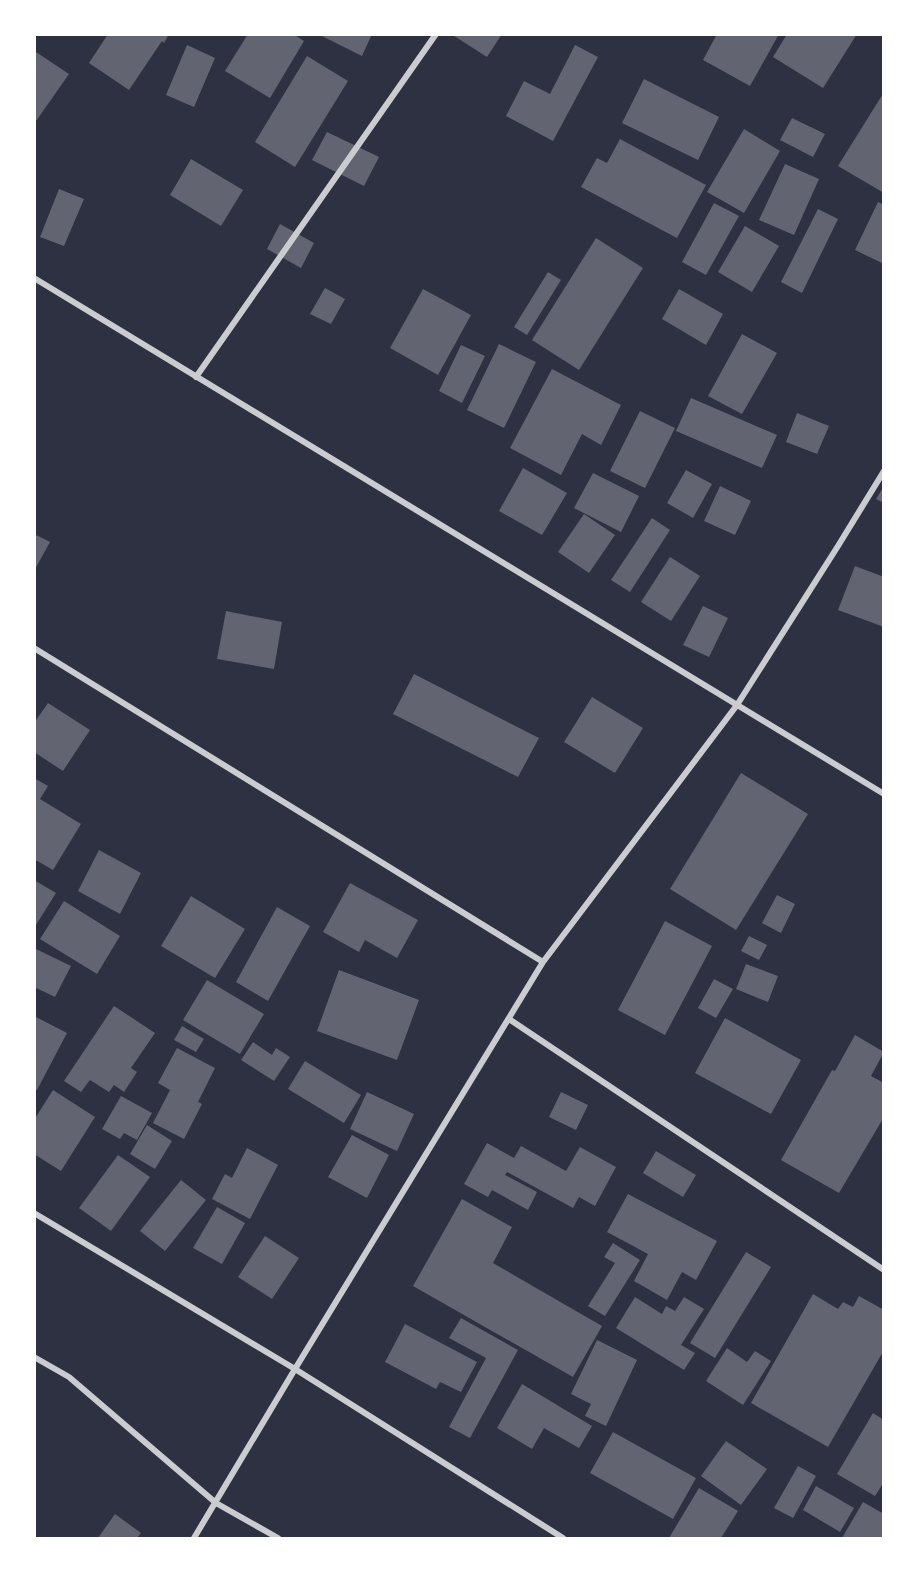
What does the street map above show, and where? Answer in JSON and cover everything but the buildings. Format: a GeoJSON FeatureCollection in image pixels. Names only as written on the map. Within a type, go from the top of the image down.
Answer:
{"type":"FeatureCollection","features":[{"type":"Feature","properties":{"kind":"street"},"geometry":{"type":"LineString","coordinates":[[196,377],[436,34]]}},
{"type":"Feature","properties":{"kind":"street"},"geometry":{"type":"LineString","coordinates":[[34,278],[884,794]]}},
{"type":"Feature","properties":{"kind":"street"},"geometry":{"type":"LineString","coordinates":[[194,1539],[543,962],[737,705],[884,471]]}},
{"type":"Feature","properties":{"kind":"street"},"geometry":{"type":"LineString","coordinates":[[34,648],[543,962]]}},
{"type":"Feature","properties":{"kind":"street"},"geometry":{"type":"LineString","coordinates":[[509,1019],[884,1270]]}},
{"type":"Feature","properties":{"kind":"street"},"geometry":{"type":"LineString","coordinates":[[34,1213],[295,1369],[563,1539]]}},
{"type":"Feature","properties":{"kind":"street"},"geometry":{"type":"LineString","coordinates":[[34,1357],[69,1377],[216,1503],[278,1539]]}}]}
